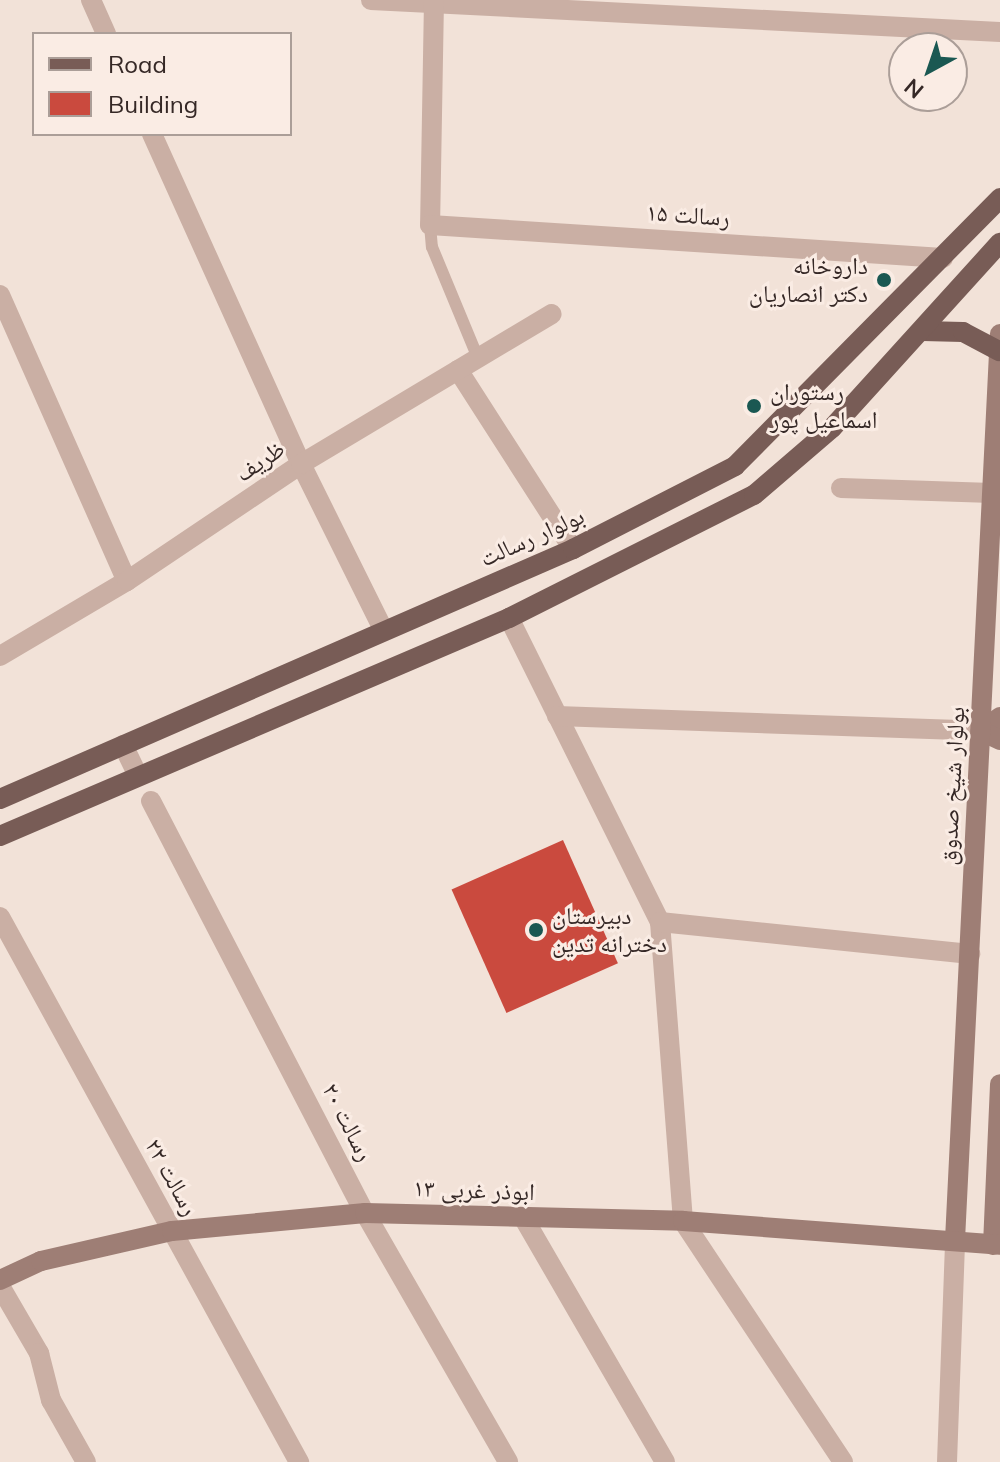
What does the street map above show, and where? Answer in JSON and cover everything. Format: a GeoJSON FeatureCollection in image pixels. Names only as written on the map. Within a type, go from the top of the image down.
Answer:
{"type":"FeatureCollection","features":[{"type":"Feature","properties":{"kind":"main road","name":"بولوار رسالت"},"geometry":{"type":"LineString","coordinates":[[0,799],[573,549],[735,466],[1000,198]]}},
{"type":"Feature","properties":{"kind":"main road"},"geometry":{"type":"LineString","coordinates":[[0,836],[137,774],[509,618],[754,495],[832,428],[1000,243]]}},
{"type":"Feature","properties":{"kind":"main road"},"geometry":{"type":"LineString","coordinates":[[923,331],[963,332],[999,342]]}},
{"type":"Feature","properties":{"kind":"street"},"geometry":{"type":"LineString","coordinates":[[91,0],[105,32]]}},
{"type":"Feature","properties":{"kind":"street"},"geometry":{"type":"LineString","coordinates":[[371,0],[1000,32]]}},
{"type":"Feature","properties":{"kind":"street"},"geometry":{"type":"LineString","coordinates":[[430,225],[434,2]]}},
{"type":"Feature","properties":{"kind":"street"},"geometry":{"type":"LineString","coordinates":[[153,136],[301,464],[384,631]]}},
{"type":"Feature","properties":{"kind":"street","name":"رسالت ۱۵"},"geometry":{"type":"LineString","coordinates":[[430,225],[943,258]]}},
{"type":"Feature","properties":{"kind":"street"},"geometry":{"type":"LineString","coordinates":[[0,295],[127,581]]}},
{"type":"Feature","properties":{"kind":"street","name":"ظریف"},"geometry":{"type":"LineString","coordinates":[[0,656],[127,581],[301,464],[552,314]]}},
{"type":"Feature","properties":{"kind":"street","name":"بولوار شیخ صدوق"},"geometry":{"type":"LineString","coordinates":[[955,1240],[970,954],[991,735],[992,493],[999,342]]}},
{"type":"Feature","properties":{"kind":"street"},"geometry":{"type":"LineString","coordinates":[[458,370],[573,549]]}},
{"type":"Feature","properties":{"kind":"street"},"geometry":{"type":"LineString","coordinates":[[841,488],[992,493]]}},
{"type":"Feature","properties":{"kind":"street"},"geometry":{"type":"LineString","coordinates":[[509,618],[660,922],[683,1221],[843,1462]]}},
{"type":"Feature","properties":{"kind":"street"},"geometry":{"type":"LineString","coordinates":[[557,716],[991,735],[1000,717]]}},
{"type":"Feature","properties":{"kind":"street"},"geometry":{"type":"LineString","coordinates":[[123,745],[137,774]]}},
{"type":"Feature","properties":{"kind":"street","name":"رسالت ۲۰"},"geometry":{"type":"LineString","coordinates":[[151,801],[365,1213],[508,1462]]}},
{"type":"Feature","properties":{"kind":"street","name":"رسالت ۲۲"},"geometry":{"type":"LineString","coordinates":[[0,917],[299,1462]]}},
{"type":"Feature","properties":{"kind":"street"},"geometry":{"type":"LineString","coordinates":[[660,922],[970,954]]}},
{"type":"Feature","properties":{"kind":"street"},"geometry":{"type":"LineString","coordinates":[[997,1245],[1000,1084]]}},
{"type":"Feature","properties":{"kind":"street","name":"ابوذر غربی ۱۳"},"geometry":{"type":"LineString","coordinates":[[0,1280],[41,1261],[172,1231],[365,1213],[683,1221],[997,1245]]}},
{"type":"Feature","properties":{"kind":"street"},"geometry":{"type":"LineString","coordinates":[[523,1217],[665,1462]]}},
{"type":"Feature","properties":{"kind":"street"},"geometry":{"type":"LineString","coordinates":[[947,1462],[955,1240]]}},
{"type":"Feature","properties":{"kind":"street"},"geometry":{"type":"LineString","coordinates":[[0,1286],[39,1353],[51,1400],[86,1462]]}},
{"type":"Feature","properties":{"kind":"lane"},"geometry":{"type":"LineString","coordinates":[[430,225],[432,247],[478,358]]}},
{"type":"Feature","properties":{"kind":"building"},"geometry":{"type":"Polygon","coordinates":[[[563,840],[618,963],[506,1013],[452,890],[563,840]]]}},
{"type":"Feature","properties":{"kind":"place","name":"داروخانه دکتر انصاریان"},"geometry":{"type":"Point","coordinates":[884,280]}},
{"type":"Feature","properties":{"kind":"place","name":"رستوران اسماعیل پور"},"geometry":{"type":"Point","coordinates":[754,406]}},
{"type":"Feature","properties":{"kind":"place","name":"دبیرستان دخترانه تدین"},"geometry":{"type":"Point","coordinates":[536,930]}}]}
